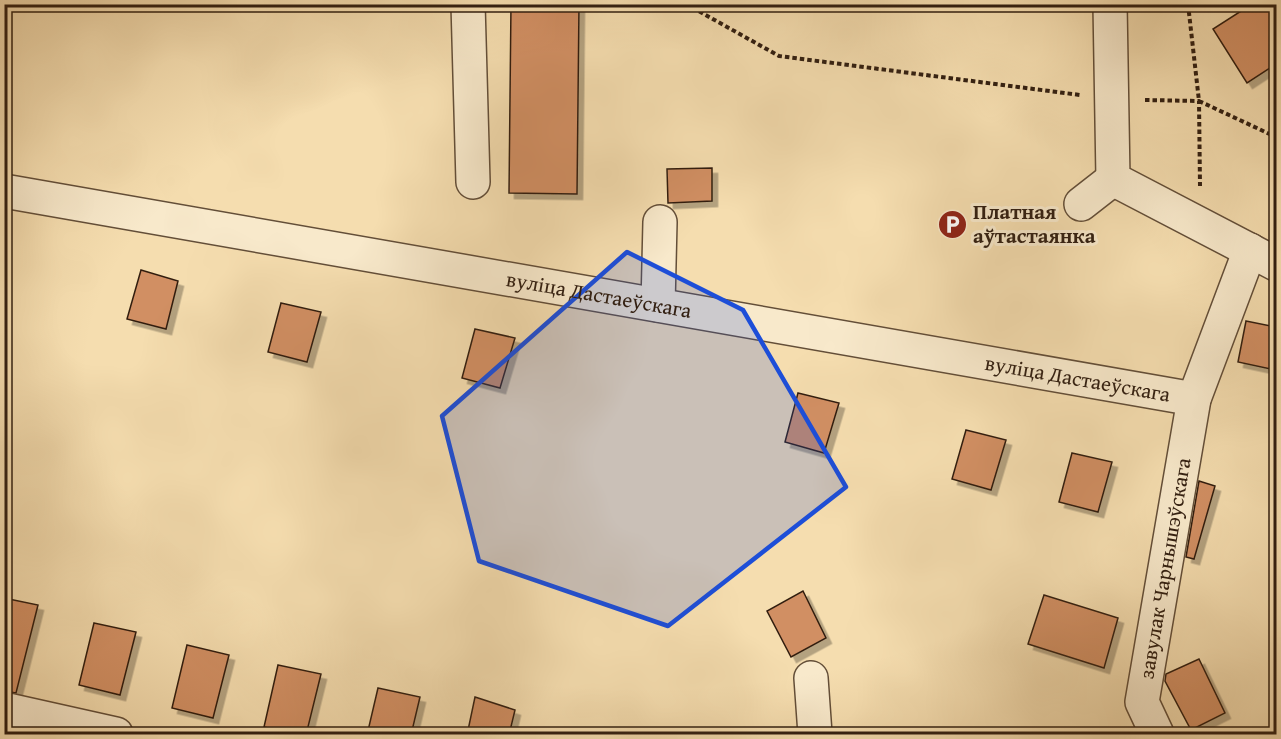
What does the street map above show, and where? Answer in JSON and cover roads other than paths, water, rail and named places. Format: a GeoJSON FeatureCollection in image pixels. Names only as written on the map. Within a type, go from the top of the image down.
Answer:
{"type":"FeatureCollection","features":[{"type":"Feature","properties":{"kind":"street"},"geometry":{"type":"LineString","coordinates":[[468,4],[473,182]]}},
{"type":"Feature","properties":{"kind":"street"},"geometry":{"type":"LineString","coordinates":[[1110,4],[1113,179]]}},
{"type":"Feature","properties":{"kind":"street"},"geometry":{"type":"LineString","coordinates":[[1081,204],[1113,179]]}},
{"type":"Feature","properties":{"kind":"street"},"geometry":{"type":"LineString","coordinates":[[1113,179],[1263,257]]}},
{"type":"Feature","properties":{"kind":"street","name":"вуліца Дастаеўскага"},"geometry":{"type":"LineString","coordinates":[[4,191],[1194,399]]}},
{"type":"Feature","properties":{"kind":"street"},"geometry":{"type":"LineString","coordinates":[[658,305],[660,222]]}},
{"type":"Feature","properties":{"kind":"street","name":"завулак Чарнышэўскага"},"geometry":{"type":"LineString","coordinates":[[1157,735],[1142,702],[1194,399],[1263,257]]}},
{"type":"Feature","properties":{"kind":"street"},"geometry":{"type":"LineString","coordinates":[[811,678],[814,735]]}},
{"type":"Feature","properties":{"kind":"street"},"geometry":{"type":"LineString","coordinates":[[4,710],[116,735]]}},
{"type":"Feature","properties":{"kind":"place","name":"Платная аўтастаянка"},"geometry":{"type":"Point","coordinates":[952,224]}}]}
